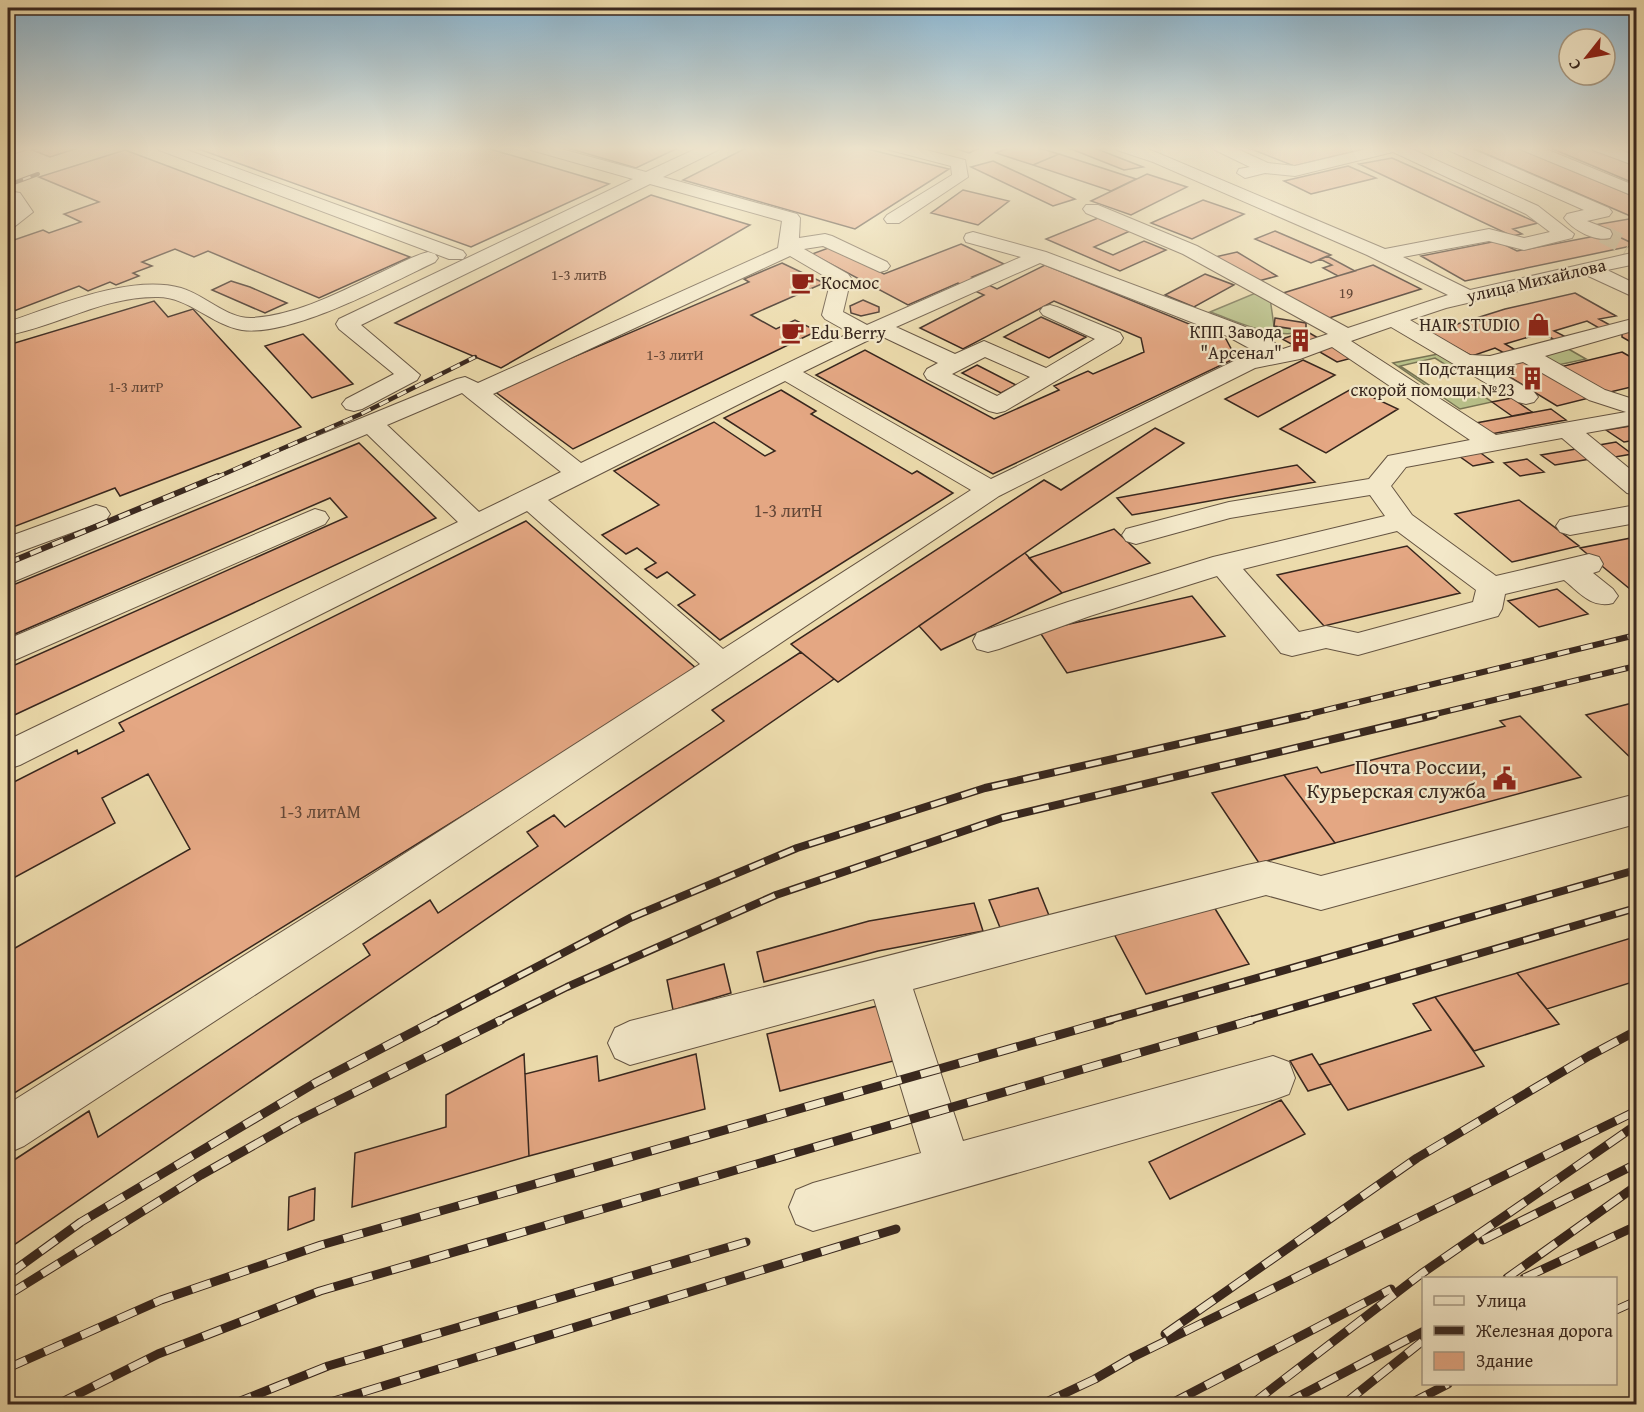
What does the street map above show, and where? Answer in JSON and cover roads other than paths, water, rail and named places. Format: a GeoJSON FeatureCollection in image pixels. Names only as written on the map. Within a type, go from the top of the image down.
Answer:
{"type":"FeatureCollection","features":[{"type":"Feature","properties":{"kind":"street"},"geometry":{"type":"LineString","coordinates":[[8,223],[23,213]]}},
{"type":"Feature","properties":{"kind":"street"},"geometry":{"type":"LineString","coordinates":[[344,213],[475,261]]}},
{"type":"Feature","properties":{"kind":"street"},"geometry":{"type":"LineString","coordinates":[[354,404],[409,375],[347,324],[575,213]]}},
{"type":"Feature","properties":{"kind":"street"},"geometry":{"type":"LineString","coordinates":[[773,213],[791,218],[789,247]]}},
{"type":"Feature","properties":{"kind":"street"},"geometry":{"type":"LineString","coordinates":[[894,219],[904,213]]}},
{"type":"Feature","properties":{"kind":"street"},"geometry":{"type":"LineString","coordinates":[[1101,213],[1190,250],[1340,337],[1492,443]]}},
{"type":"Feature","properties":{"kind":"street"},"geometry":{"type":"LineString","coordinates":[[1283,213],[1385,255],[1466,296]]}},
{"type":"Feature","properties":{"kind":"street"},"geometry":{"type":"LineString","coordinates":[[1385,255],[1489,235],[1524,244],[1565,234],[1536,213]]}},
{"type":"Feature","properties":{"kind":"street"},"geometry":{"type":"LineString","coordinates":[[1599,213],[1573,218],[1580,224],[1603,234]]}},
{"type":"Feature","properties":{"kind":"street"},"geometry":{"type":"LineString","coordinates":[[973,238],[1038,256],[1236,331],[1260,343],[1279,357]]}},
{"type":"Feature","properties":{"kind":"street"},"geometry":{"type":"LineString","coordinates":[[476,393],[789,247],[825,240],[880,266]]}},
{"type":"Feature","properties":{"kind":"street"},"geometry":{"type":"LineString","coordinates":[[789,247],[841,278],[832,315],[956,363]]}},
{"type":"Feature","properties":{"kind":"street","name":"улица Михайлова"},"geometry":{"type":"LineString","coordinates":[[8,1130],[340,916],[990,490],[1248,363],[1279,357],[1466,296],[1587,268],[1634,252]]}},
{"type":"Feature","properties":{"kind":"street"},"geometry":{"type":"LineString","coordinates":[[8,755],[786,372],[1038,256]]}},
{"type":"Feature","properties":{"kind":"street"},"geometry":{"type":"LineString","coordinates":[[8,329],[94,302],[156,291],[176,293],[228,318],[249,324],[277,320],[326,304],[428,258]]}},
{"type":"Feature","properties":{"kind":"street"},"geometry":{"type":"LineString","coordinates":[[1587,268],[1636,292]]}},
{"type":"Feature","properties":{"kind":"street"},"geometry":{"type":"LineString","coordinates":[[1047,377],[984,348],[935,374],[997,406],[1047,377],[1112,338],[1050,311]]}},
{"type":"Feature","properties":{"kind":"street"},"geometry":{"type":"LineString","coordinates":[[1392,319],[1470,362],[1526,397]]}},
{"type":"Feature","properties":{"kind":"street"},"geometry":{"type":"LineString","coordinates":[[1470,362],[1490,363],[1636,324]]}},
{"type":"Feature","properties":{"kind":"street"},"geometry":{"type":"LineString","coordinates":[[1606,333],[1630,347]]}},
{"type":"Feature","properties":{"kind":"street"},"geometry":{"type":"LineString","coordinates":[[1526,354],[1597,395],[1636,407]]}},
{"type":"Feature","properties":{"kind":"street"},"geometry":{"type":"LineString","coordinates":[[786,372],[990,490]]}},
{"type":"Feature","properties":{"kind":"street"},"geometry":{"type":"LineString","coordinates":[[8,574],[465,384],[578,473]]}},
{"type":"Feature","properties":{"kind":"street"},"geometry":{"type":"LineString","coordinates":[[1136,535],[1229,510],[1377,486],[1397,461],[1636,417]]}},
{"type":"Feature","properties":{"kind":"street"},"geometry":{"type":"LineString","coordinates":[[371,424],[476,524]]}},
{"type":"Feature","properties":{"kind":"street"},"geometry":{"type":"LineString","coordinates":[[1566,429],[1636,487]]}},
{"type":"Feature","properties":{"kind":"street"},"geometry":{"type":"LineString","coordinates":[[8,547],[208,470]]}},
{"type":"Feature","properties":{"kind":"street"},"geometry":{"type":"LineString","coordinates":[[1377,486],[1402,521],[1491,587],[1579,567],[1603,596]]}},
{"type":"Feature","properties":{"kind":"street"},"geometry":{"type":"LineString","coordinates":[[529,498],[723,666]]}},
{"type":"Feature","properties":{"kind":"street"},"geometry":{"type":"LineString","coordinates":[[1570,526],[1636,514]]}},
{"type":"Feature","properties":{"kind":"street"},"geometry":{"type":"LineString","coordinates":[[8,652],[315,518]]}},
{"type":"Feature","properties":{"kind":"street"},"geometry":{"type":"LineString","coordinates":[[988,641],[1079,609],[1223,564],[1402,521]]}},
{"type":"Feature","properties":{"kind":"street"},"geometry":{"type":"LineString","coordinates":[[1223,564],[1292,645],[1326,637],[1358,644],[1487,609],[1491,587]]}},
{"type":"Feature","properties":{"kind":"street"},"geometry":{"type":"LineString","coordinates":[[630,1043],[1247,882],[1266,878],[1321,893],[1636,809]]}},
{"type":"Feature","properties":{"kind":"street"},"geometry":{"type":"LineString","coordinates":[[888,976],[949,1169]]}},
{"type":"Feature","properties":{"kind":"street"},"geometry":{"type":"LineString","coordinates":[[813,1207],[1273,1078]]}},
{"type":"Feature","properties":{"kind":"tunnel"},"geometry":{"type":"LineString","coordinates":[[1603,234],[1628,247]]}},
{"type":"Feature","properties":{"kind":"railway"},"geometry":{"type":"LineString","coordinates":[[215,478],[361,414],[475,357]]}},
{"type":"Feature","properties":{"kind":"railway"},"geometry":{"type":"LineString","coordinates":[[8,563],[218,476]]}},
{"type":"Feature","properties":{"kind":"railway"},"geometry":{"type":"LineString","coordinates":[[1301,716],[1636,635]]}},
{"type":"Feature","properties":{"kind":"railway"},"geometry":{"type":"LineString","coordinates":[[1427,716],[1636,666]]}},
{"type":"Feature","properties":{"kind":"railway"},"geometry":{"type":"LineString","coordinates":[[433,1021],[630,918],[797,848],[985,788],[1307,715]]}},
{"type":"Feature","properties":{"kind":"railway"},"geometry":{"type":"LineString","coordinates":[[498,1021],[567,987],[776,895],[1002,818],[1434,715]]}},
{"type":"Feature","properties":{"kind":"railway"},"geometry":{"type":"LineString","coordinates":[[1106,1021],[1636,870]]}},
{"type":"Feature","properties":{"kind":"railway"},"geometry":{"type":"LineString","coordinates":[[1247,1021],[1636,908]]}},
{"type":"Feature","properties":{"kind":"railway"},"geometry":{"type":"LineString","coordinates":[[8,1275],[81,1222],[315,1083],[436,1020]]}},
{"type":"Feature","properties":{"kind":"railway"},"geometry":{"type":"LineString","coordinates":[[8,1295],[201,1175],[295,1122],[501,1020]]}},
{"type":"Feature","properties":{"kind":"railway"},"geometry":{"type":"LineString","coordinates":[[8,1368],[161,1300],[321,1245],[1111,1020]]}},
{"type":"Feature","properties":{"kind":"railway"},"geometry":{"type":"LineString","coordinates":[[58,1404],[158,1354],[320,1291],[1252,1020]]}},
{"type":"Feature","properties":{"kind":"railway"},"geometry":{"type":"LineString","coordinates":[[1165,1334],[1417,1158],[1589,1056],[1636,1031]]}},
{"type":"Feature","properties":{"kind":"railway"},"geometry":{"type":"LineString","coordinates":[[1042,1404],[1095,1379],[1133,1357],[1636,1111]]}},
{"type":"Feature","properties":{"kind":"railway"},"geometry":{"type":"LineString","coordinates":[[1252,1404],[1421,1274],[1636,1125]]}},
{"type":"Feature","properties":{"kind":"railway"},"geometry":{"type":"LineString","coordinates":[[1483,1240],[1636,1164]]}},
{"type":"Feature","properties":{"kind":"railway"},"geometry":{"type":"LineString","coordinates":[[1508,1277],[1636,1186]]}},
{"type":"Feature","properties":{"kind":"railway"},"geometry":{"type":"LineString","coordinates":[[1526,1277],[1636,1226]]}},
{"type":"Feature","properties":{"kind":"railway"},"geometry":{"type":"LineString","coordinates":[[324,1404],[896,1229]]}},
{"type":"Feature","properties":{"kind":"railway"},"geometry":{"type":"LineString","coordinates":[[233,1404],[328,1366],[746,1242]]}},
{"type":"Feature","properties":{"kind":"railway"},"geometry":{"type":"LineString","coordinates":[[1170,1404],[1391,1289]]}},
{"type":"Feature","properties":{"kind":"railway"},"geometry":{"type":"LineString","coordinates":[[1617,1310],[1636,1301]]}},
{"type":"Feature","properties":{"kind":"railway"},"geometry":{"type":"LineString","coordinates":[[1284,1404],[1422,1332]]}},
{"type":"Feature","properties":{"kind":"railway"},"geometry":{"type":"LineString","coordinates":[[1344,1404],[1422,1342]]}},
{"type":"Feature","properties":{"kind":"railway"},"geometry":{"type":"LineString","coordinates":[[1409,1404],[1446,1385]]}},
{"type":"Feature","properties":{"kind":"place","name":"Космос"},"geometry":{"type":"Point","coordinates":[803,282]}},
{"type":"Feature","properties":{"kind":"place","name":"HAIR STUDIO"},"geometry":{"type":"Point","coordinates":[1538,324]}},
{"type":"Feature","properties":{"kind":"place","name":"Edu Berry"},"geometry":{"type":"Point","coordinates":[793,332]}},
{"type":"Feature","properties":{"kind":"place","name":"КПП Завода \"Арсенал\""},"geometry":{"type":"Point","coordinates":[1300,341]}},
{"type":"Feature","properties":{"kind":"place","name":"Подстанция скорой помощи №23"},"geometry":{"type":"Point","coordinates":[1533,378]}},
{"type":"Feature","properties":{"kind":"place","name":"Почта России, Курьерская служба"},"geometry":{"type":"Point","coordinates":[1504,778]}}]}
